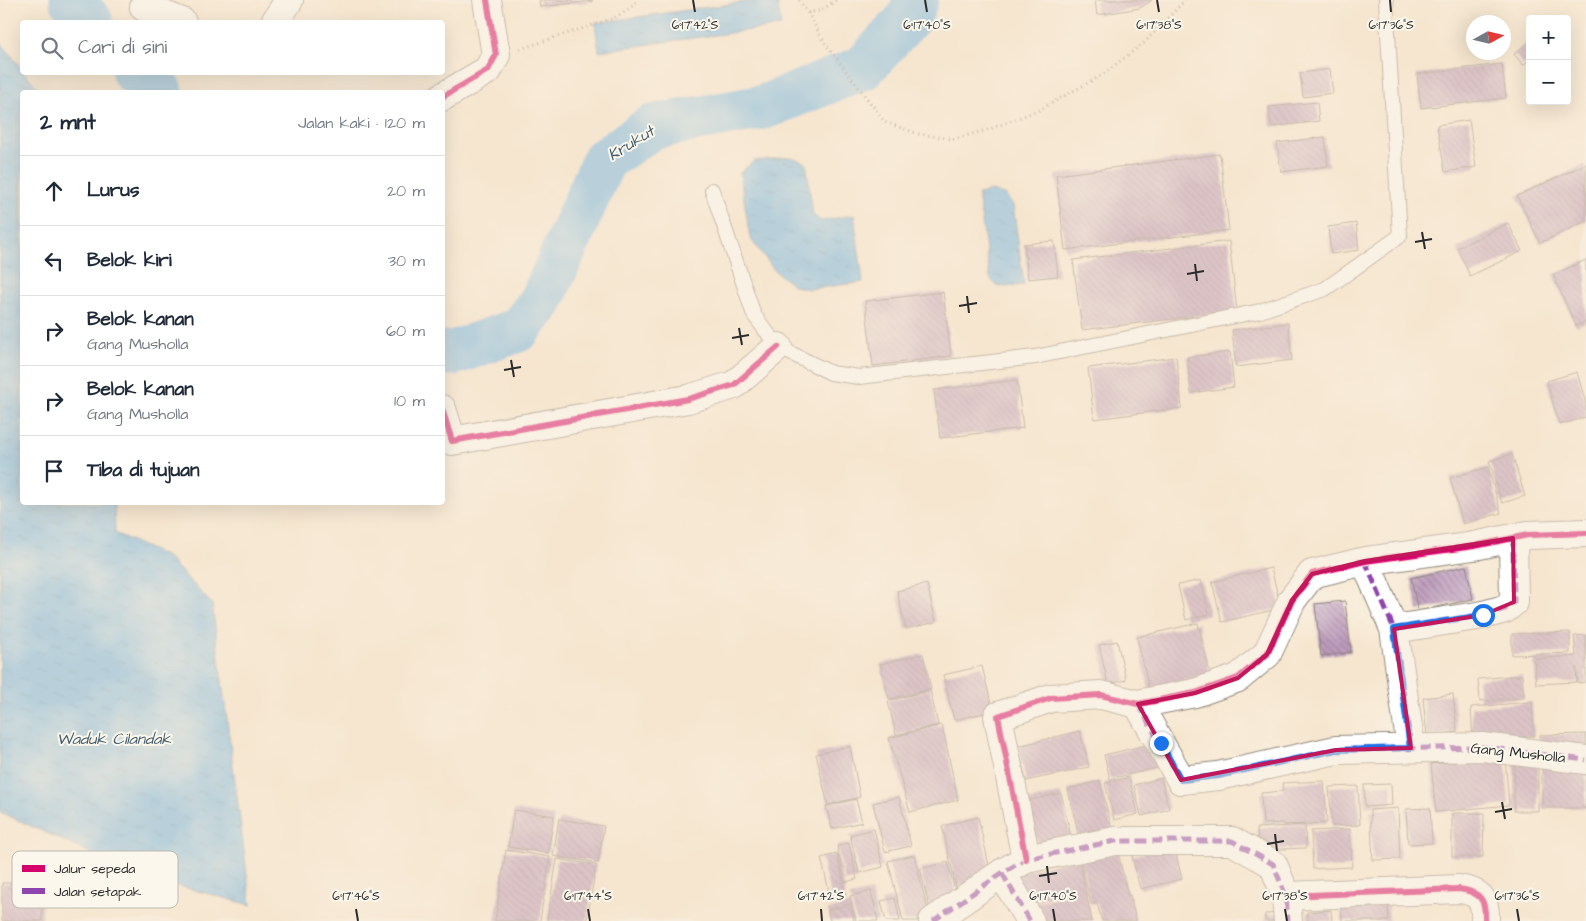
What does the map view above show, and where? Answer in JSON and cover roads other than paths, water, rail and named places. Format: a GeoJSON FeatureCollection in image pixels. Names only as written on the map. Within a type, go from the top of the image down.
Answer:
{"type":"FeatureCollection","features":[{"type":"Feature","properties":{"kind":"street"},"geometry":{"type":"LineString","coordinates":[[276,20],[289,0]]}},
{"type":"Feature","properties":{"kind":"street"},"geometry":{"type":"LineString","coordinates":[[445,95],[488,70],[496,55],[487,0]]}},
{"type":"Feature","properties":{"kind":"street"},"geometry":{"type":"LineString","coordinates":[[144,7],[177,20]]}},
{"type":"Feature","properties":{"kind":"street"},"geometry":{"type":"LineString","coordinates":[[445,419],[452,442],[679,401],[734,386],[778,347]]}},
{"type":"Feature","properties":{"kind":"street"},"geometry":{"type":"LineString","coordinates":[[1026,859],[998,716],[1051,698],[1101,695],[1138,704],[1195,693],[1238,678],[1267,654],[1292,600],[1312,574],[1365,561],[1474,546],[1528,535],[1586,533]]}},
{"type":"Feature","properties":{"kind":"street"},"geometry":{"type":"LineString","coordinates":[[1394,629],[1483,615],[1505,609],[1514,602],[1513,538]]}},
{"type":"Feature","properties":{"kind":"street"},"geometry":{"type":"LineString","coordinates":[[1365,561],[1394,629],[1410,748]]}},
{"type":"Feature","properties":{"kind":"street","name":"Gang Musholla"},"geometry":{"type":"LineString","coordinates":[[1138,704],[1181,780],[1218,776],[1336,750],[1483,746],[1586,760]]}},
{"type":"Feature","properties":{"kind":"street"},"geometry":{"type":"LineString","coordinates":[[933,921],[1026,859],[1115,841],[1232,841],[1273,864],[1287,908],[1459,889],[1470,891],[1480,897],[1486,909],[1485,921]]}},
{"type":"Feature","properties":{"kind":"street"},"geometry":{"type":"LineString","coordinates":[[1002,874],[1030,921]]}},
{"type":"Feature","properties":{"kind":"lane"},"geometry":{"type":"LineString","coordinates":[[712,190],[754,315],[778,347],[831,373],[859,377],[1035,357],[1260,311],[1325,289],[1400,236],[1386,0]]}},
{"type":"Feature","properties":{"kind":"water"},"geometry":{"type":"Polygon","coordinates":[[[759,0],[777,0],[781,26],[599,51],[595,23],[759,0]]]}},
{"type":"Feature","properties":{"kind":"water","name":"Waduk Cilandak"},"geometry":{"type":"Polygon","coordinates":[[[0,41],[20,66],[20,75],[27,75],[39,90],[20,90],[20,505],[114,505],[115,533],[167,557],[212,604],[251,905],[178,886],[178,851],[86,851],[0,812],[0,41]]]}},
{"type":"Feature","properties":{"kind":"water"},"geometry":{"type":"Polygon","coordinates":[[[791,157],[806,163],[813,215],[821,221],[854,215],[863,282],[810,289],[794,286],[775,271],[750,238],[740,173],[754,161],[791,157]]]}},
{"type":"Feature","properties":{"kind":"water"},"geometry":{"type":"Polygon","coordinates":[[[992,191],[1006,196],[1013,205],[1024,285],[1006,287],[996,285],[990,278],[978,194],[992,191]]]}},
{"type":"Feature","properties":{"kind":"waterway","name":"Krukut"},"geometry":{"type":"LineString","coordinates":[[72,0],[89,20]]}},
{"type":"Feature","properties":{"kind":"waterway","name":"Krukut"},"geometry":{"type":"LineString","coordinates":[[445,353],[453,353],[518,330],[541,302],[604,160],[652,127],[764,107],[863,68],[908,19],[916,0]]}},
{"type":"Feature","properties":{"kind":"waterway","name":"Krukut"},"geometry":{"type":"LineString","coordinates":[[138,75],[158,90]]}}]}
